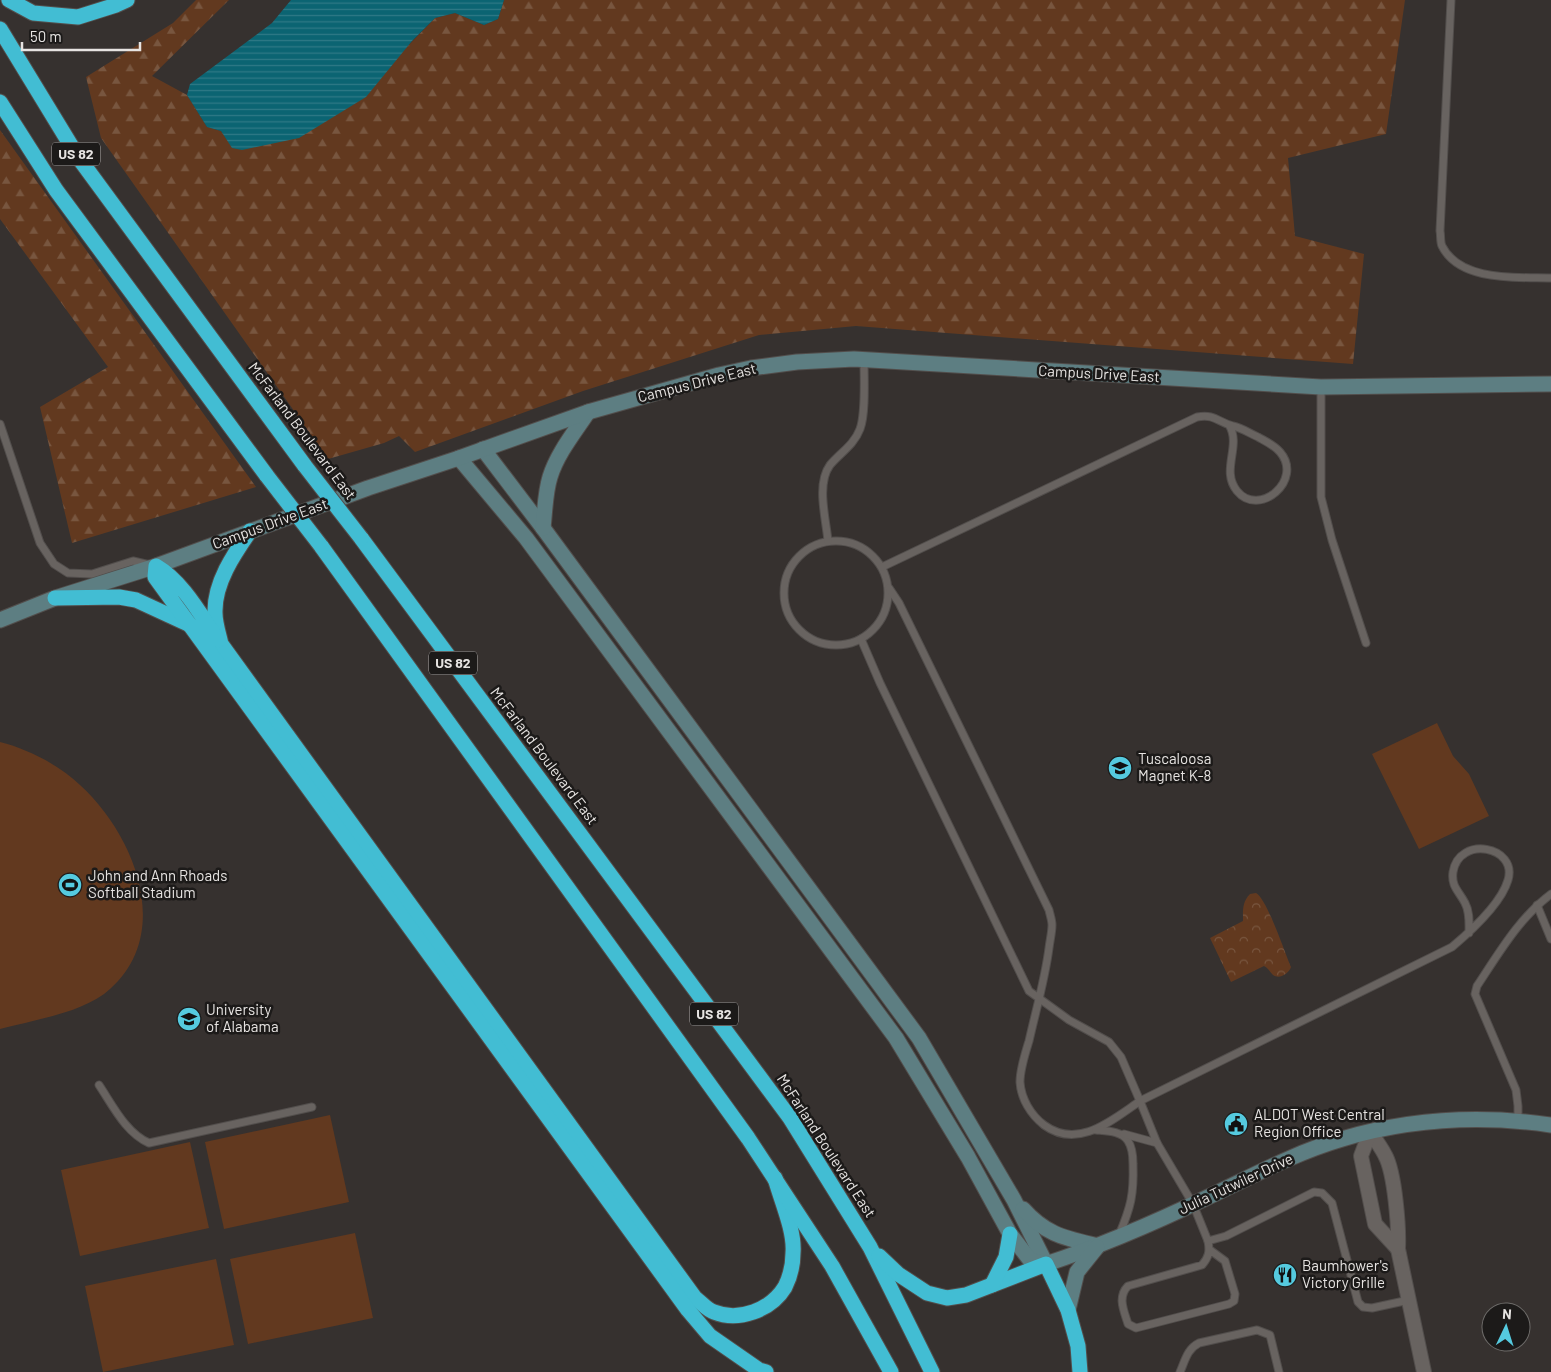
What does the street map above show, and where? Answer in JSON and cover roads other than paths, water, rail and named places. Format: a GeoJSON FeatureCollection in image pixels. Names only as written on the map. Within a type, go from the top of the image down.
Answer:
{"type":"FeatureCollection","features":[{"type":"Feature","properties":{"kind":"highway"},"geometry":{"type":"LineString","coordinates":[[9,0],[33,13],[78,17],[126,0]]}},
{"type":"Feature","properties":{"kind":"highway","name":"McFarland Boulevard East"},"geometry":{"type":"LineString","coordinates":[[0,29],[78,157],[305,466],[361,538],[790,1118],[870,1248],[932,1372]]}},
{"type":"Feature","properties":{"kind":"highway","name":"US 82"},"geometry":{"type":"LineString","coordinates":[[0,102],[56,190],[267,476],[321,546],[743,1130],[832,1266],[890,1372]]}},
{"type":"Feature","properties":{"kind":"highway"},"geometry":{"type":"LineString","coordinates":[[221,644],[215,614],[218,590],[233,556],[250,531]]}},
{"type":"Feature","properties":{"kind":"highway"},"geometry":{"type":"LineString","coordinates":[[766,1372],[760,1370],[710,1336],[688,1310],[155,577],[156,566],[176,582],[695,1298],[713,1312],[734,1316],[756,1312],[770,1302],[784,1288],[791,1270],[794,1251],[775,1178]]}},
{"type":"Feature","properties":{"kind":"highway"},"geometry":{"type":"LineString","coordinates":[[55,598],[120,597],[136,600],[189,624]]}},
{"type":"Feature","properties":{"kind":"highway"},"geometry":{"type":"LineString","coordinates":[[992,1285],[1006,1257],[1010,1234]]}},
{"type":"Feature","properties":{"kind":"highway"},"geometry":{"type":"LineString","coordinates":[[870,1248],[898,1274],[927,1293],[947,1298],[966,1295],[1046,1264],[1068,1310],[1078,1346],[1080,1372]]}},
{"type":"Feature","properties":{"kind":"street","name":"Campus Drive East"},"geometry":{"type":"LineString","coordinates":[[0,620],[55,598],[156,566],[368,488],[588,412],[719,375],[751,368],[798,362],[864,360],[1321,387],[1551,384]]}},
{"type":"Feature","properties":{"kind":"street"},"geometry":{"type":"LineString","coordinates":[[543,528],[545,501],[550,476],[561,453],[588,412]]}},
{"type":"Feature","properties":{"kind":"street"},"geometry":{"type":"LineString","coordinates":[[483,449],[919,1038],[1014,1200],[1046,1264]]}},
{"type":"Feature","properties":{"kind":"street"},"geometry":{"type":"LineString","coordinates":[[459,458],[526,538],[896,1038],[968,1157],[1010,1234],[1030,1260],[1046,1264]]}},
{"type":"Feature","properties":{"kind":"street","name":"Julia Tutwiler Drive"},"geometry":{"type":"LineString","coordinates":[[1046,1264],[1118,1238],[1313,1149],[1370,1132],[1396,1126],[1451,1120],[1518,1121],[1551,1125]]}},
{"type":"Feature","properties":{"kind":"street"},"geometry":{"type":"LineString","coordinates":[[1370,1132],[1361,1156],[1374,1224],[1398,1249]]}},
{"type":"Feature","properties":{"kind":"street"},"geometry":{"type":"LineString","coordinates":[[1370,1132],[1386,1156],[1391,1175],[1399,1229],[1398,1249],[1424,1372]]}},
{"type":"Feature","properties":{"kind":"street"},"geometry":{"type":"LineString","coordinates":[[1014,1200],[1032,1219],[1048,1231],[1067,1239],[1098,1246],[1077,1272],[1068,1310]]}},
{"type":"Feature","properties":{"kind":"lane"},"geometry":{"type":"LineString","coordinates":[[1451,0],[1440,231],[1442,245],[1453,260],[1468,270],[1489,275],[1551,278]]}},
{"type":"Feature","properties":{"kind":"lane"},"geometry":{"type":"LineString","coordinates":[[828,541],[822,489],[824,475],[854,441],[860,428],[863,416],[864,360]]}},
{"type":"Feature","properties":{"kind":"lane"},"geometry":{"type":"LineString","coordinates":[[1321,387],[1321,497],[1332,540],[1366,643]]}},
{"type":"Feature","properties":{"kind":"lane"},"geometry":{"type":"LineString","coordinates":[[882,567],[1197,417],[1207,416],[1221,419],[1229,425],[1242,428],[1271,444],[1281,453],[1285,462],[1285,481],[1280,490],[1272,496],[1252,499],[1238,492],[1231,478],[1230,470],[1235,444],[1234,435],[1229,425]]}},
{"type":"Feature","properties":{"kind":"lane"},"geometry":{"type":"LineString","coordinates":[[0,424],[40,543],[54,564],[68,572],[92,574],[133,561],[156,566]]}},
{"type":"Feature","properties":{"kind":"lane"},"geometry":{"type":"LineString","coordinates":[[828,541],[846,541],[862,547],[875,557],[882,567],[885,571],[889,588],[888,604],[882,620],[871,633],[856,642],[839,646],[822,644],[806,636],[793,623],[785,607],[784,589],[788,572],[797,557],[812,546],[828,541]]}},
{"type":"Feature","properties":{"kind":"lane"},"geometry":{"type":"LineString","coordinates":[[889,588],[899,603],[1049,910],[1052,925],[1048,958],[1020,1081],[1024,1101],[1038,1120],[1054,1130],[1073,1135],[1096,1130],[1118,1133],[1157,1143]]}},
{"type":"Feature","properties":{"kind":"lane"},"geometry":{"type":"LineString","coordinates":[[861,639],[880,683],[1029,991],[1068,1020],[1109,1042],[1121,1057],[1157,1143],[1192,1204],[1208,1240],[1210,1250],[1207,1260],[1202,1265],[1128,1286],[1123,1291],[1122,1301],[1128,1324],[1136,1328],[1229,1304],[1234,1301],[1235,1294],[1224,1261],[1210,1250]]}},
{"type":"Feature","properties":{"kind":"lane"},"geometry":{"type":"LineString","coordinates":[[1096,1130],[1140,1101],[1452,947],[1469,933],[1483,919],[1504,890],[1509,878],[1508,867],[1503,858],[1493,850],[1481,848],[1467,851],[1458,859],[1453,871],[1453,882],[1458,894],[1465,902],[1468,912],[1469,933]]}},
{"type":"Feature","properties":{"kind":"lane"},"geometry":{"type":"LineString","coordinates":[[1518,1121],[1516,1090],[1475,994],[1477,986],[1520,923],[1537,905],[1551,894]]}},
{"type":"Feature","properties":{"kind":"lane"},"geometry":{"type":"LineString","coordinates":[[1537,905],[1551,939]]}},
{"type":"Feature","properties":{"kind":"lane"},"geometry":{"type":"LineString","coordinates":[[99,1085],[119,1116],[139,1138],[150,1143],[312,1108]]}},
{"type":"Feature","properties":{"kind":"lane"},"geometry":{"type":"LineString","coordinates":[[1118,1133],[1128,1140],[1133,1154],[1134,1187],[1130,1208],[1118,1238]]}},
{"type":"Feature","properties":{"kind":"lane"},"geometry":{"type":"LineString","coordinates":[[1208,1240],[1226,1236],[1314,1192],[1322,1193],[1332,1203],[1358,1302],[1363,1307],[1372,1308],[1409,1300]]}},
{"type":"Feature","properties":{"kind":"lane"},"geometry":{"type":"LineString","coordinates":[[1180,1372],[1188,1352],[1193,1346],[1257,1330],[1270,1335],[1280,1372]]}},
{"type":"Feature","properties":{"kind":"water"},"geometry":{"type":"Polygon","coordinates":[[[291,0],[504,0],[498,19],[484,25],[455,13],[435,18],[412,41],[366,97],[299,138],[242,150],[232,148],[221,131],[207,127],[187,95],[190,84],[272,23],[291,0]]]}},
{"type":"Feature","properties":{"kind":"place","name":"Tuscaloosa Magnet K-8"},"geometry":{"type":"Point","coordinates":[1120,768]}},
{"type":"Feature","properties":{"kind":"place","name":"John and Ann Rhoads Softball Stadium"},"geometry":{"type":"Point","coordinates":[70,885]}},
{"type":"Feature","properties":{"kind":"place","name":"University of Alabama"},"geometry":{"type":"Point","coordinates":[189,1019]}},
{"type":"Feature","properties":{"kind":"place","name":"ALDOT West Central Region Office"},"geometry":{"type":"Point","coordinates":[1236,1124]}},
{"type":"Feature","properties":{"kind":"place","name":"Baumhower's Victory Grille"},"geometry":{"type":"Point","coordinates":[1285,1275]}}]}
